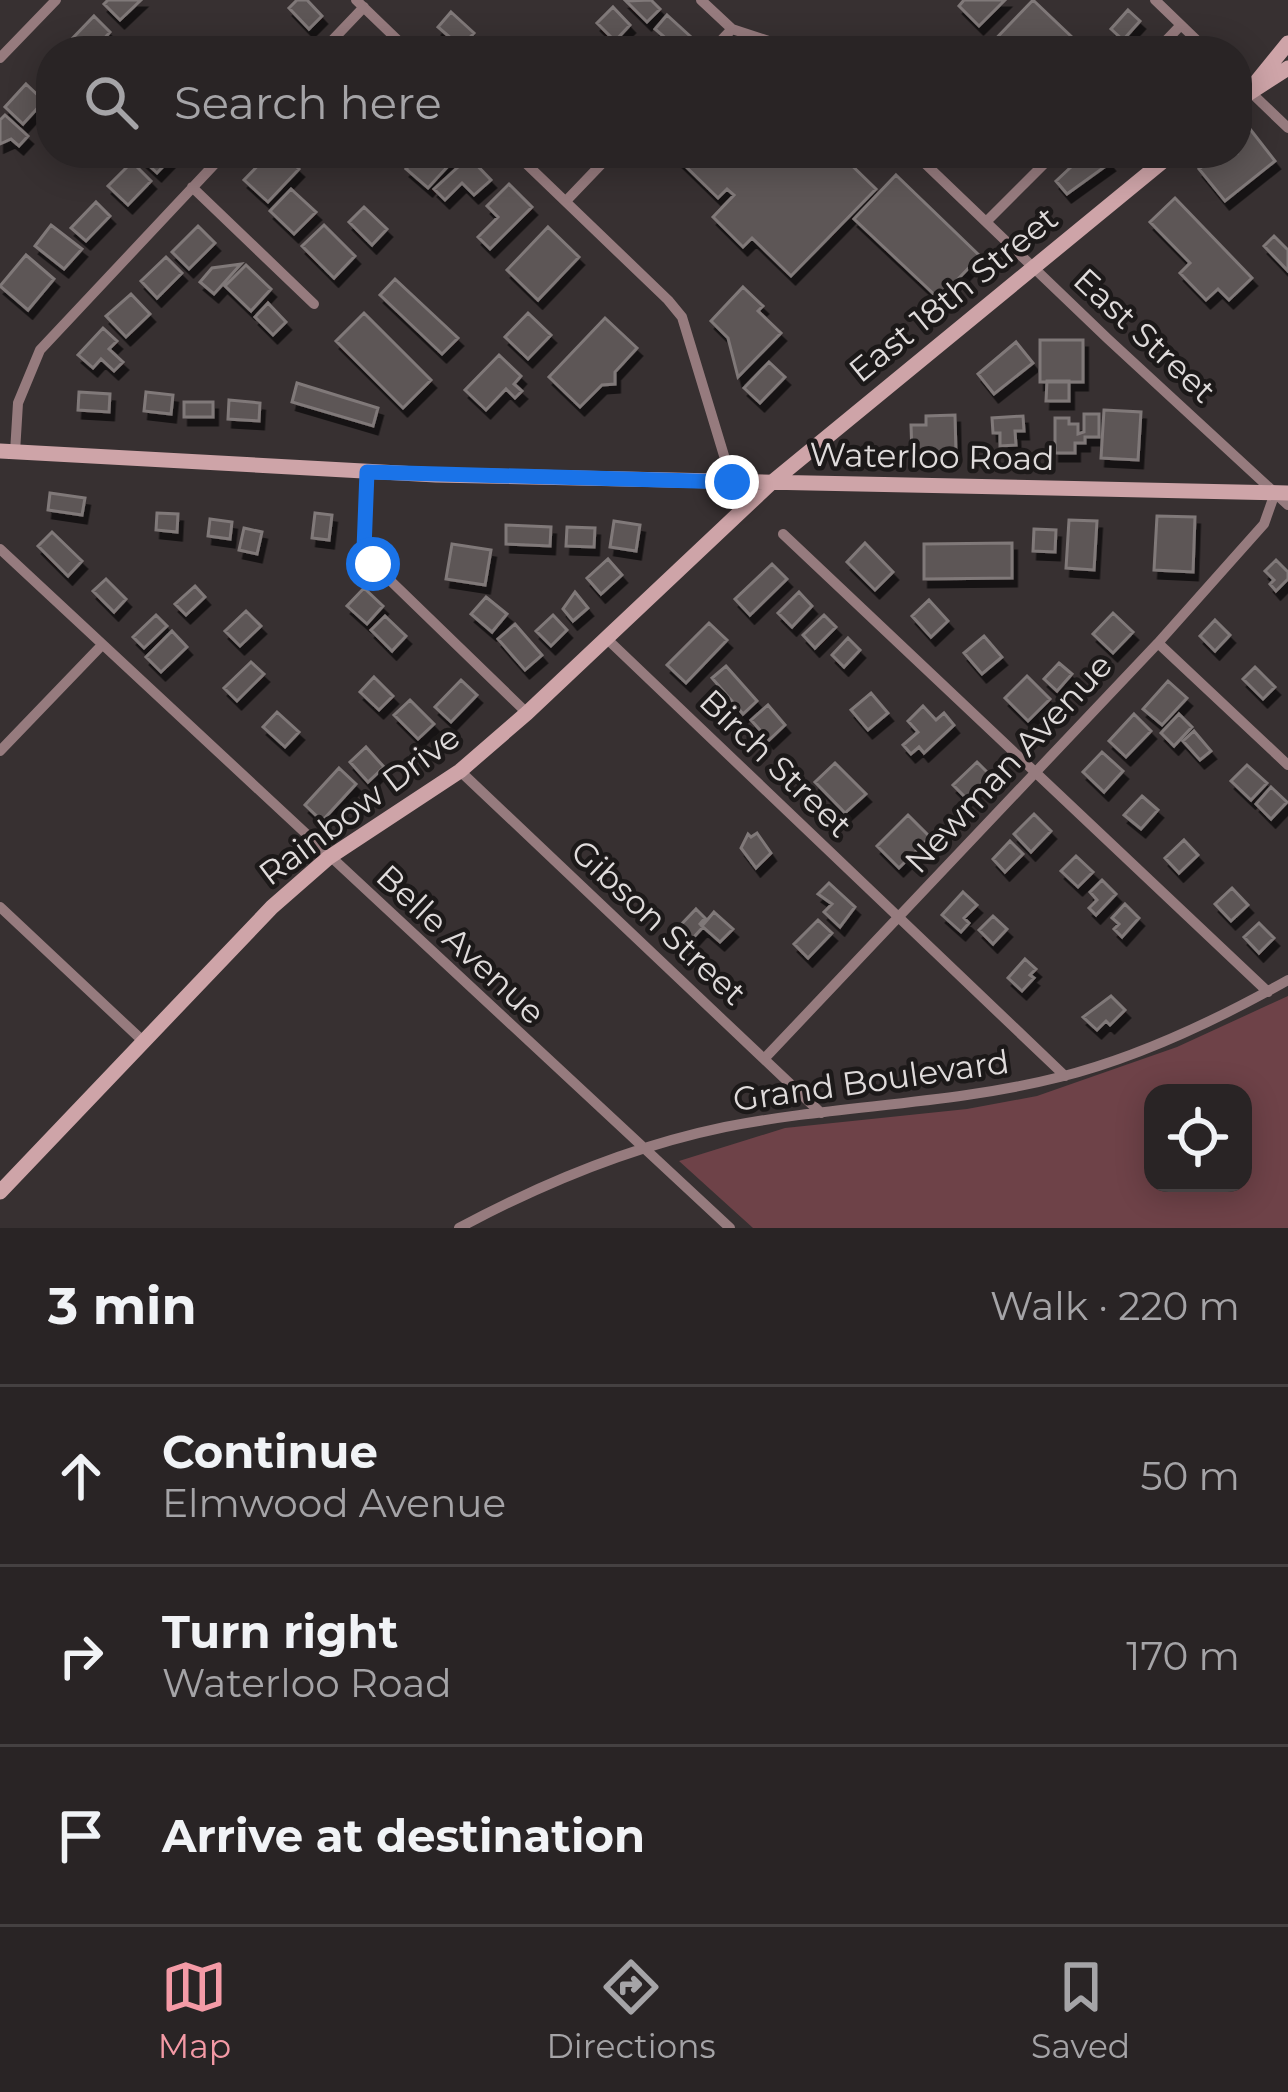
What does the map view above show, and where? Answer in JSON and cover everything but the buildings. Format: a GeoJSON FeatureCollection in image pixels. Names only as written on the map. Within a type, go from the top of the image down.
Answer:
{"type":"FeatureCollection","features":[{"type":"Feature","properties":{"kind":"main road"},"geometry":{"type":"LineString","coordinates":[[1252,79],[1288,43]]}},
{"type":"Feature","properties":{"kind":"main road"},"geometry":{"type":"LineString","coordinates":[[1252,85],[1288,68]]}},
{"type":"Feature","properties":{"kind":"main road","name":"East 18th Street"},"geometry":{"type":"LineString","coordinates":[[771,483],[1154,168]]}},
{"type":"Feature","properties":{"kind":"main road","name":"Waterloo Road"},"geometry":{"type":"LineString","coordinates":[[7,451],[367,472],[1284,497]]}},
{"type":"Feature","properties":{"kind":"main road","name":"Rainbow Drive"},"geometry":{"type":"LineString","coordinates":[[0,1192],[272,907],[328,857],[460,771],[771,483]]}},
{"type":"Feature","properties":{"kind":"street"},"geometry":{"type":"LineString","coordinates":[[0,58],[56,0]]}},
{"type":"Feature","properties":{"kind":"street"},"geometry":{"type":"LineString","coordinates":[[701,0],[732,29],[753,36]]}},
{"type":"Feature","properties":{"kind":"street"},"geometry":{"type":"LineString","coordinates":[[1155,0],[1192,36]]}},
{"type":"Feature","properties":{"kind":"street"},"geometry":{"type":"LineString","coordinates":[[334,36],[360,4],[393,36]]}},
{"type":"Feature","properties":{"kind":"street"},"geometry":{"type":"LineString","coordinates":[[1170,36],[1181,25]]}},
{"type":"Feature","properties":{"kind":"street"},"geometry":{"type":"LineString","coordinates":[[725,36],[732,29]]}},
{"type":"Feature","properties":{"kind":"street"},"geometry":{"type":"LineString","coordinates":[[1252,99],[1288,128]]}},
{"type":"Feature","properties":{"kind":"street"},"geometry":{"type":"LineString","coordinates":[[7,451],[18,404],[40,350],[210,168]]}},
{"type":"Feature","properties":{"kind":"street"},"geometry":{"type":"LineString","coordinates":[[531,168],[682,317],[732,482]]}},
{"type":"Feature","properties":{"kind":"street"},"geometry":{"type":"LineString","coordinates":[[566,201],[598,168]]}},
{"type":"Feature","properties":{"kind":"street","name":"East Street"},"geometry":{"type":"LineString","coordinates":[[929,168],[1284,497]]}},
{"type":"Feature","properties":{"kind":"street"},"geometry":{"type":"LineString","coordinates":[[986,223],[1040,168]]}},
{"type":"Feature","properties":{"kind":"street"},"geometry":{"type":"LineString","coordinates":[[192,187],[314,304]]}},
{"type":"Feature","properties":{"kind":"street"},"geometry":{"type":"LineString","coordinates":[[367,472],[367,558],[527,713]]}},
{"type":"Feature","properties":{"kind":"street","name":"Newman Avenue"},"geometry":{"type":"LineString","coordinates":[[764,1059],[1158,643],[1284,497]]}},
{"type":"Feature","properties":{"kind":"street"},"geometry":{"type":"LineString","coordinates":[[783,534],[1268,992]]}},
{"type":"Feature","properties":{"kind":"street","name":"Belle Avenue"},"geometry":{"type":"LineString","coordinates":[[0,549],[730,1228]]}},
{"type":"Feature","properties":{"kind":"street","name":"Birch Street"},"geometry":{"type":"LineString","coordinates":[[606,638],[1065,1076]]}},
{"type":"Feature","properties":{"kind":"street"},"geometry":{"type":"LineString","coordinates":[[1158,643],[1288,765]]}},
{"type":"Feature","properties":{"kind":"street"},"geometry":{"type":"LineString","coordinates":[[0,752],[102,645]]}},
{"type":"Feature","properties":{"kind":"street","name":"Gibson Street"},"geometry":{"type":"LineString","coordinates":[[460,771],[821,1113]]}},
{"type":"Feature","properties":{"kind":"street"},"geometry":{"type":"LineString","coordinates":[[0,907],[144,1042]]}},
{"type":"Feature","properties":{"kind":"street","name":"Grand Boulevard"},"geometry":{"type":"LineString","coordinates":[[459,1228],[535,1191],[644,1149],[722,1128],[967,1097],[1065,1076],[1156,1044],[1288,980]]}},
{"type":"Feature","properties":{"kind":"shaded area"},"geometry":{"type":"Polygon","coordinates":[[[1288,996],[1288,1228],[753,1228],[679,1161],[785,1128],[967,1109],[1037,1096],[1177,1047],[1288,996]]]}},
{"type":"Feature","properties":{"kind":"route"},"geometry":{"type":"LineString","coordinates":[[373,564],[364,549],[367,472],[732,482]]}}]}
